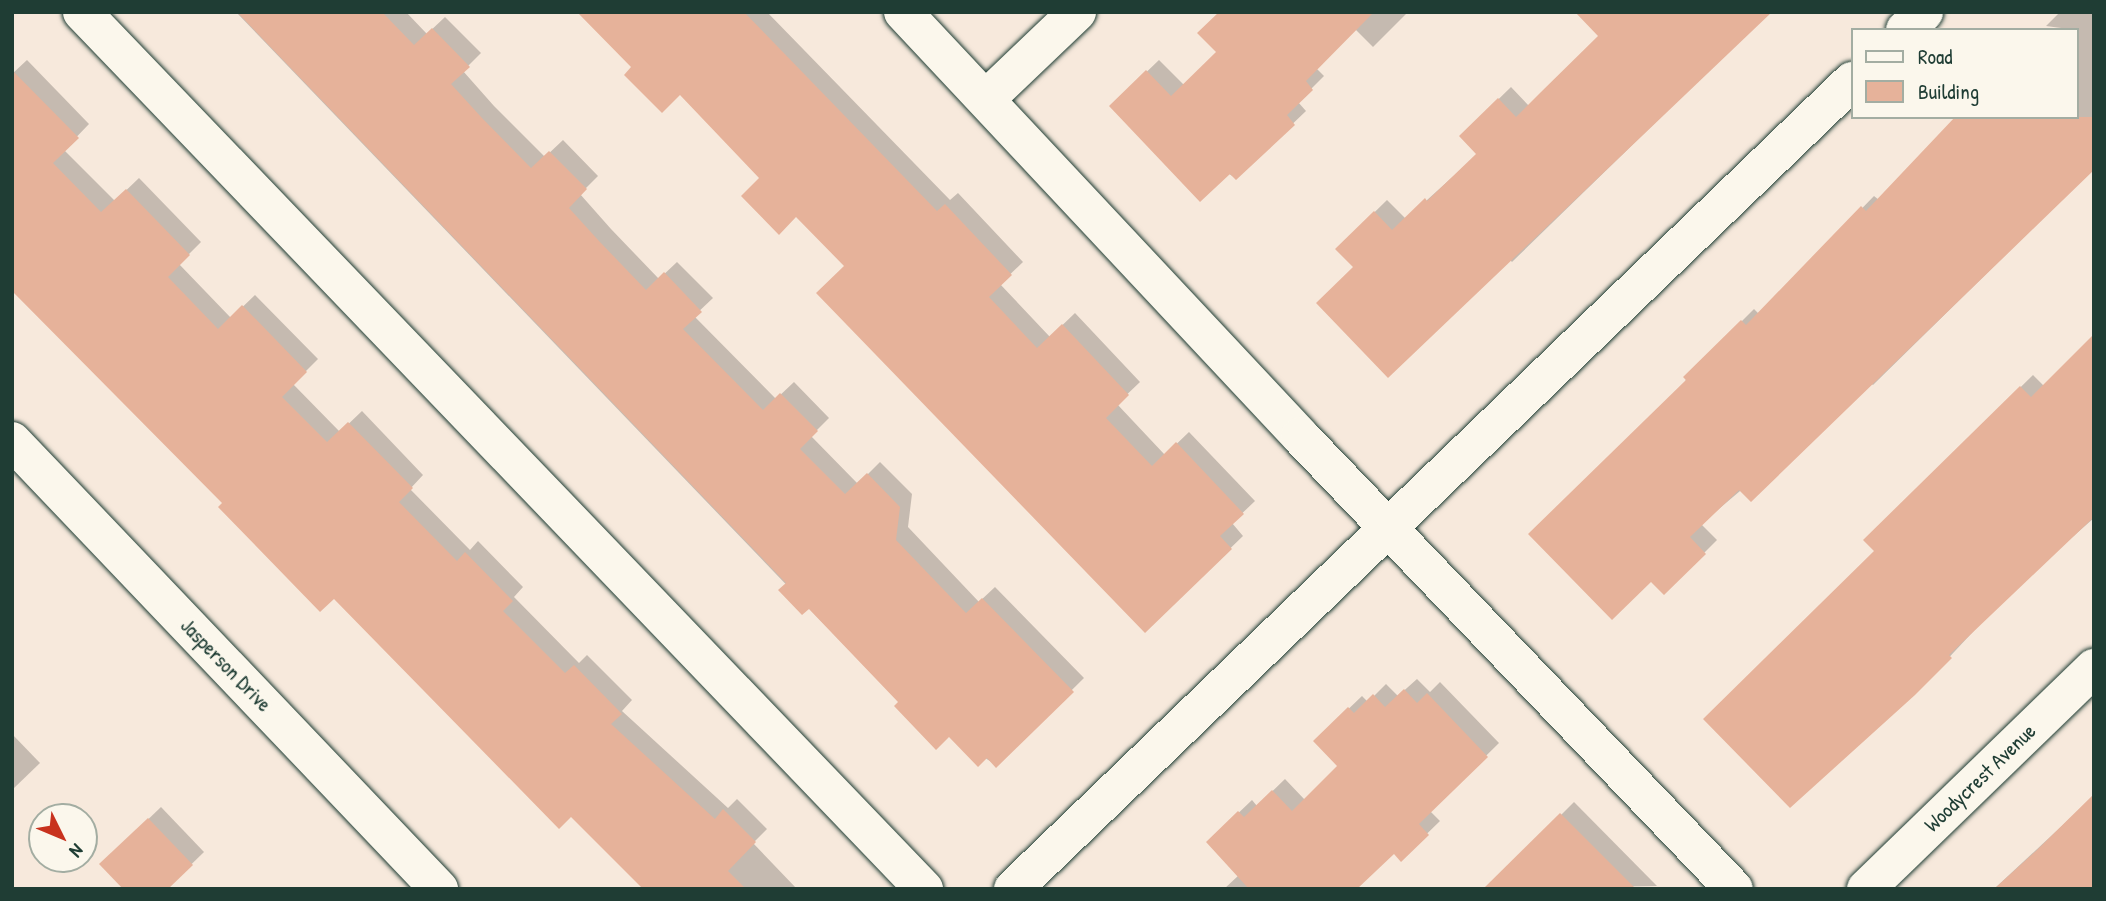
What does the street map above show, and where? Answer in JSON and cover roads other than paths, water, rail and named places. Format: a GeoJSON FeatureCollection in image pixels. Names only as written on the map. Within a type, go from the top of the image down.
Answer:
{"type":"FeatureCollection","features":[{"type":"Feature","properties":{"kind":"street"},"geometry":{"type":"LineString","coordinates":[[82,12],[924,889]]}},
{"type":"Feature","properties":{"kind":"street"},"geometry":{"type":"LineString","coordinates":[[904,12],[1387,527],[1734,889]]}},
{"type":"Feature","properties":{"kind":"street"},"geometry":{"type":"LineString","coordinates":[[986,99],[1077,12]]}},
{"type":"Feature","properties":{"kind":"street"},"geometry":{"type":"LineString","coordinates":[[1907,28],[1924,12]]}},
{"type":"Feature","properties":{"kind":"street"},"geometry":{"type":"LineString","coordinates":[[1013,889],[1850,83]]}},
{"type":"Feature","properties":{"kind":"street","name":"Jasperson Drive"},"geometry":{"type":"LineString","coordinates":[[12,441],[439,889]]}},
{"type":"Feature","properties":{"kind":"street","name":"Woodycrest Avenue"},"geometry":{"type":"LineString","coordinates":[[1866,889],[2094,668]]}}]}
